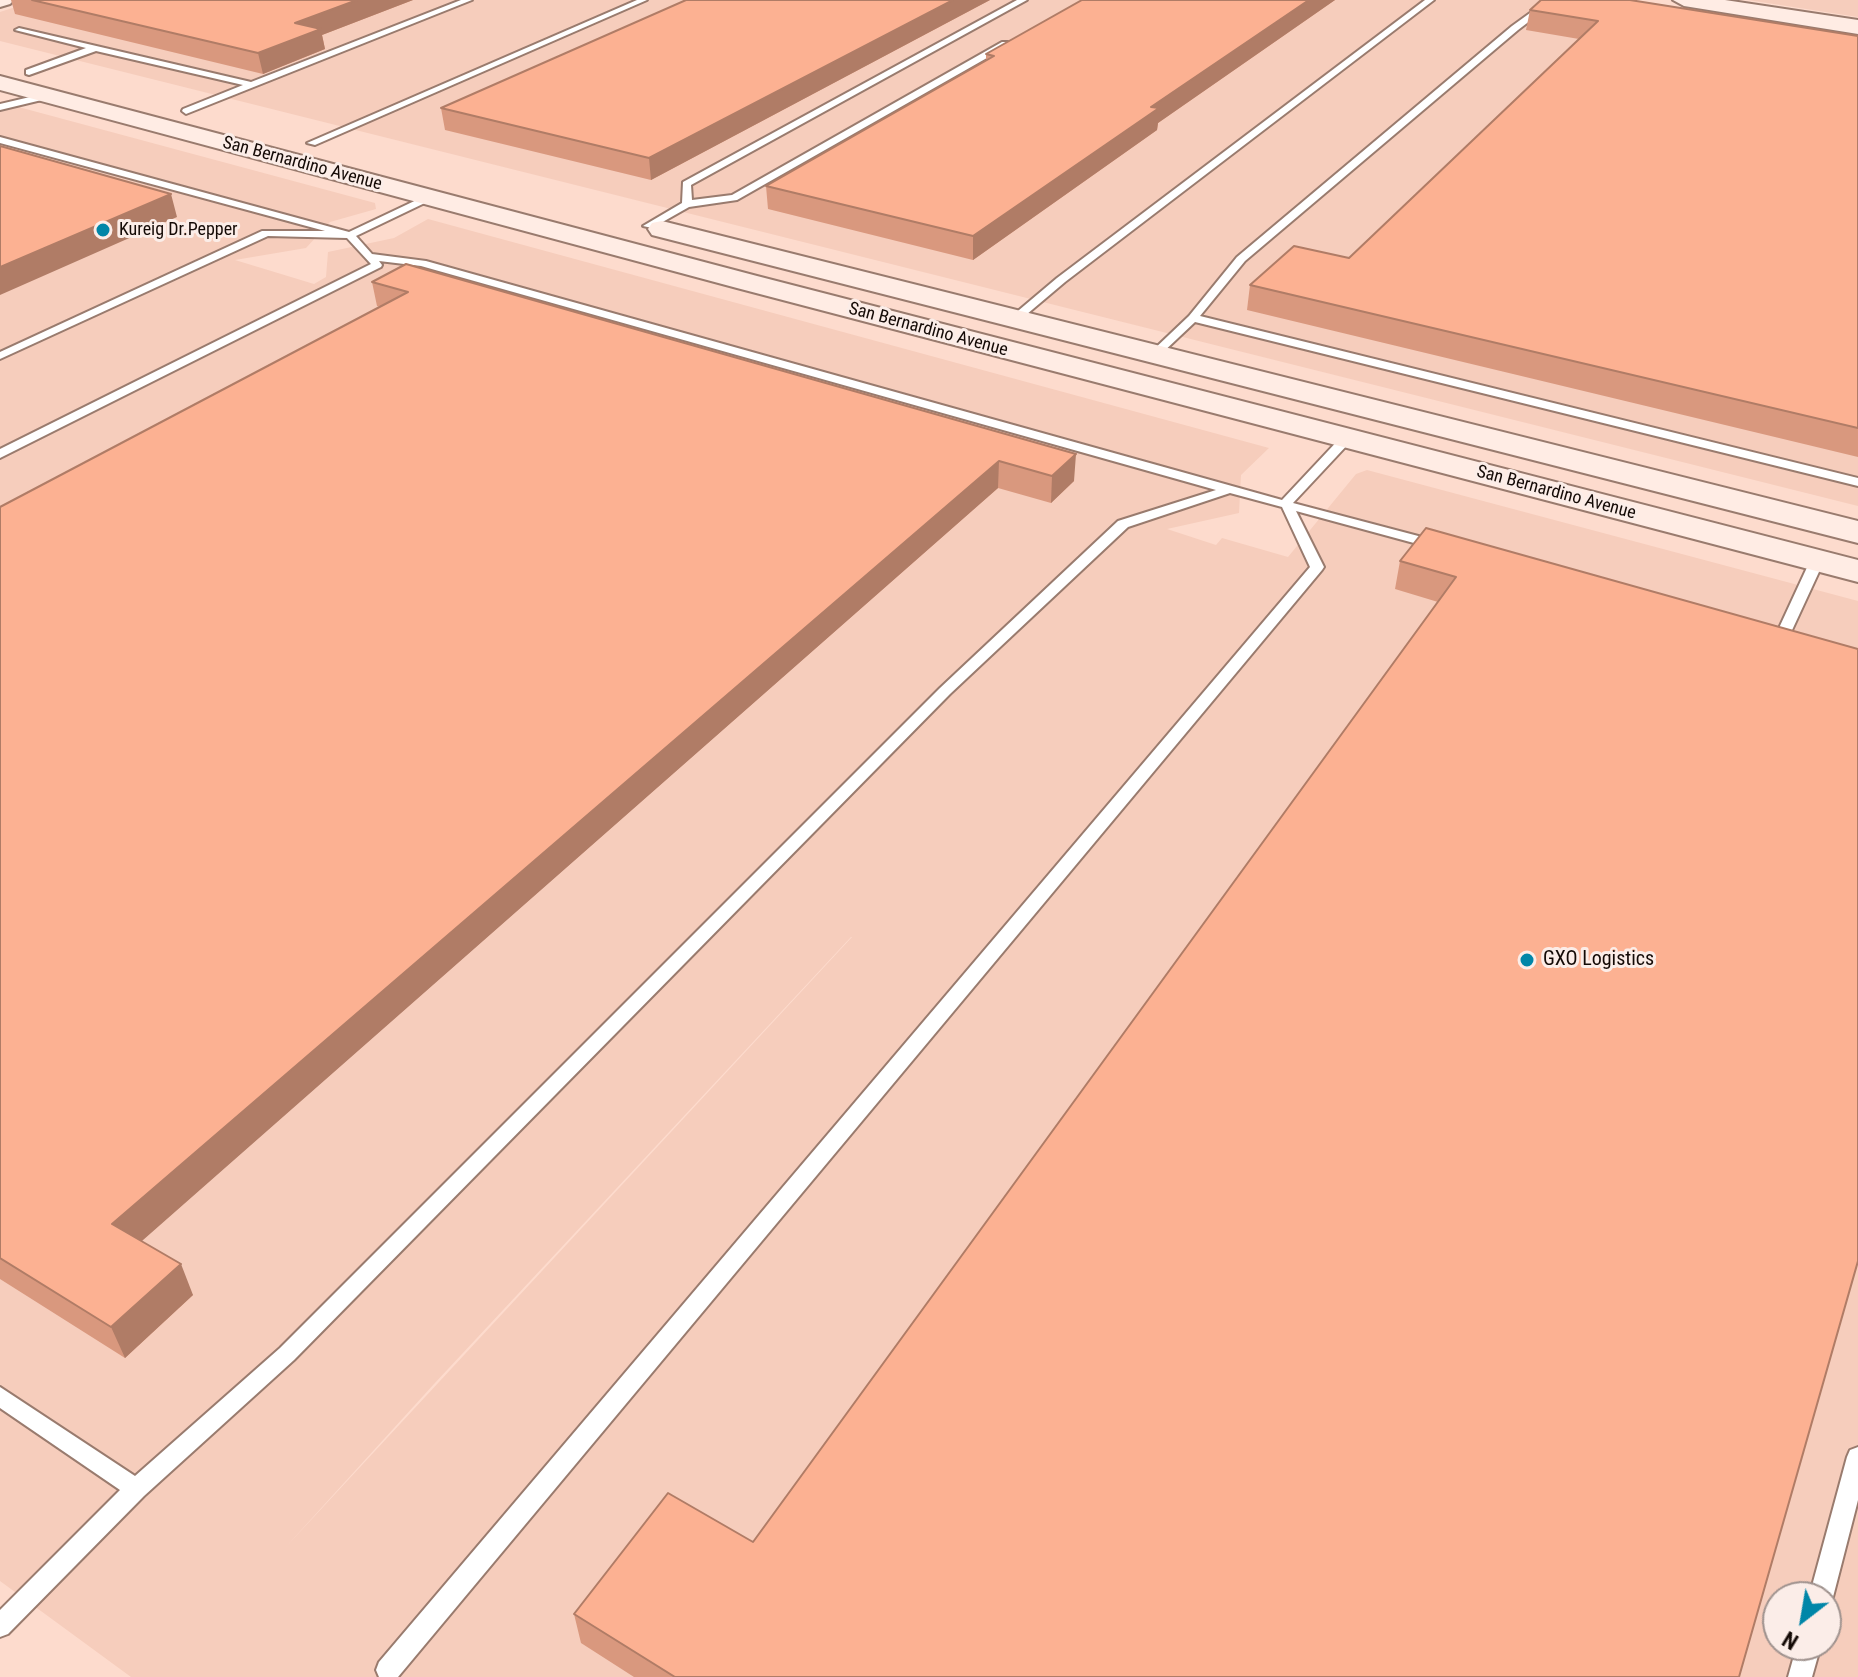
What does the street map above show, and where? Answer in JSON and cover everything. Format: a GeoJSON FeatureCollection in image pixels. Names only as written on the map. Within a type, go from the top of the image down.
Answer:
{"type":"FeatureCollection","features":[{"type":"Feature","properties":{"kind":"main road"},"geometry":{"type":"LineString","coordinates":[[1684,0],[1858,27]]}},
{"type":"Feature","properties":{"kind":"main road","name":"San Bernardino Avenue"},"geometry":{"type":"LineString","coordinates":[[0,64],[1858,532]]}},
{"type":"Feature","properties":{"kind":"main road","name":"San Bernardino Avenue"},"geometry":{"type":"LineString","coordinates":[[0,83],[428,198],[1858,571]]}},
{"type":"Feature","properties":{"kind":"lane"},"geometry":{"type":"LineString","coordinates":[[186,111],[468,0]]}},
{"type":"Feature","properties":{"kind":"lane"},"geometry":{"type":"LineString","coordinates":[[312,143],[643,0]]}},
{"type":"Feature","properties":{"kind":"lane"},"geometry":{"type":"LineString","coordinates":[[687,204],[686,184],[1023,0]]}},
{"type":"Feature","properties":{"kind":"lane"},"geometry":{"type":"LineString","coordinates":[[1016,318],[1073,270],[1430,0]]}},
{"type":"Feature","properties":{"kind":"lane"},"geometry":{"type":"LineString","coordinates":[[1156,353],[1193,318],[1241,259],[1515,28],[1553,0]]}},
{"type":"Feature","properties":{"kind":"lane"},"geometry":{"type":"LineString","coordinates":[[19,30],[252,85]]}},
{"type":"Feature","properties":{"kind":"lane"},"geometry":{"type":"LineString","coordinates":[[648,226],[687,204],[734,198],[1015,38]]}},
{"type":"Feature","properties":{"kind":"lane"},"geometry":{"type":"LineString","coordinates":[[29,72],[95,48]]}},
{"type":"Feature","properties":{"kind":"lane"},"geometry":{"type":"LineString","coordinates":[[0,107],[47,96]]}},
{"type":"Feature","properties":{"kind":"lane"},"geometry":{"type":"LineString","coordinates":[[0,140],[350,235],[377,265],[0,454]]}},
{"type":"Feature","properties":{"kind":"lane"},"geometry":{"type":"LineString","coordinates":[[0,356],[266,233],[350,235],[428,198]]}},
{"type":"Feature","properties":{"kind":"lane"},"geometry":{"type":"LineString","coordinates":[[367,256],[422,263],[1228,490],[1451,549]]}},
{"type":"Feature","properties":{"kind":"lane"},"geometry":{"type":"LineString","coordinates":[[1193,318],[1858,482]]}},
{"type":"Feature","properties":{"kind":"lane"},"geometry":{"type":"LineString","coordinates":[[1286,503],[1347,438]]}},
{"type":"Feature","properties":{"kind":"lane"},"geometry":{"type":"LineString","coordinates":[[0,1626],[136,1489],[287,1354],[945,691],[1123,524],[1228,490]]}},
{"type":"Feature","properties":{"kind":"lane"},"geometry":{"type":"LineString","coordinates":[[390,1675],[1317,567],[1286,503]]}},
{"type":"Feature","properties":{"kind":"lane"},"geometry":{"type":"LineString","coordinates":[[1765,636],[1787,642],[1817,561]]}},
{"type":"Feature","properties":{"kind":"lane"},"geometry":{"type":"LineString","coordinates":[[0,1396],[136,1489]]}},
{"type":"Feature","properties":{"kind":"lane"},"geometry":{"type":"LineString","coordinates":[[1825,1581],[1858,1457]]}},
{"type":"Feature","properties":{"kind":"shaded area"},"geometry":{"type":"Polygon","coordinates":[[[37,0],[1632,0],[1858,36],[1858,506],[0,41],[0,12],[37,0]]]}},
{"type":"Feature","properties":{"kind":"shaded area"},"geometry":{"type":"Polygon","coordinates":[[[1748,0],[1858,0],[1858,17],[1748,0]]]}},
{"type":"Feature","properties":{"kind":"shaded area"},"geometry":{"type":"Polygon","coordinates":[[[0,102],[375,203],[376,209],[330,222],[306,248],[235,260],[314,284],[326,277],[328,252],[394,238],[428,219],[1269,448],[1241,475],[1239,513],[1167,529],[1216,545],[1222,538],[1288,557],[1356,474],[1367,470],[1858,601],[1858,1677],[131,1677],[0,1581],[0,102]],[[852,937],[434,1384],[284,1549],[852,937]]]}},
{"type":"Feature","properties":{"kind":"building"},"geometry":{"type":"Polygon","coordinates":[[[32,0],[357,0],[295,23],[321,29],[258,53],[32,0]]]}},
{"type":"Feature","properties":{"kind":"building"},"geometry":{"type":"Polygon","coordinates":[[[686,0],[953,0],[649,158],[441,108],[686,0]]]}},
{"type":"Feature","properties":{"kind":"building"},"geometry":{"type":"Polygon","coordinates":[[[1082,0],[1309,0],[1151,107],[1159,108],[973,236],[766,186],[994,56],[986,54],[1082,0]]]}},
{"type":"Feature","properties":{"kind":"building"},"geometry":{"type":"Polygon","coordinates":[[[1541,0],[1630,0],[1858,36],[1858,428],[1250,285],[1294,246],[1349,258],[1598,21],[1530,10],[1541,0]]]}},
{"type":"Feature","properties":{"kind":"building"},"geometry":{"type":"Polygon","coordinates":[[[0,146],[171,194],[0,267],[0,146]]]}},
{"type":"Feature","properties":{"kind":"building"},"geometry":{"type":"Polygon","coordinates":[[[406,264],[1076,454],[1052,476],[999,461],[112,1224],[181,1264],[111,1327],[0,1258],[0,507],[408,292],[372,282],[406,264]]]}},
{"type":"Feature","properties":{"kind":"building","name":"GXO Logistics"},"geometry":{"type":"Polygon","coordinates":[[[1426,528],[1858,649],[1858,1261],[1766,1581],[1762,1581],[1762,1597],[1739,1677],[675,1677],[574,1614],[668,1493],[753,1542],[1456,577],[1400,561],[1426,528]]]}},
{"type":"Feature","properties":{"kind":"place","name":"Kureig Dr.Pepper"},"geometry":{"type":"Point","coordinates":[103,230]}},
{"type":"Feature","properties":{"kind":"place","name":"GXO Logistics"},"geometry":{"type":"Point","coordinates":[1527,960]}}]}
